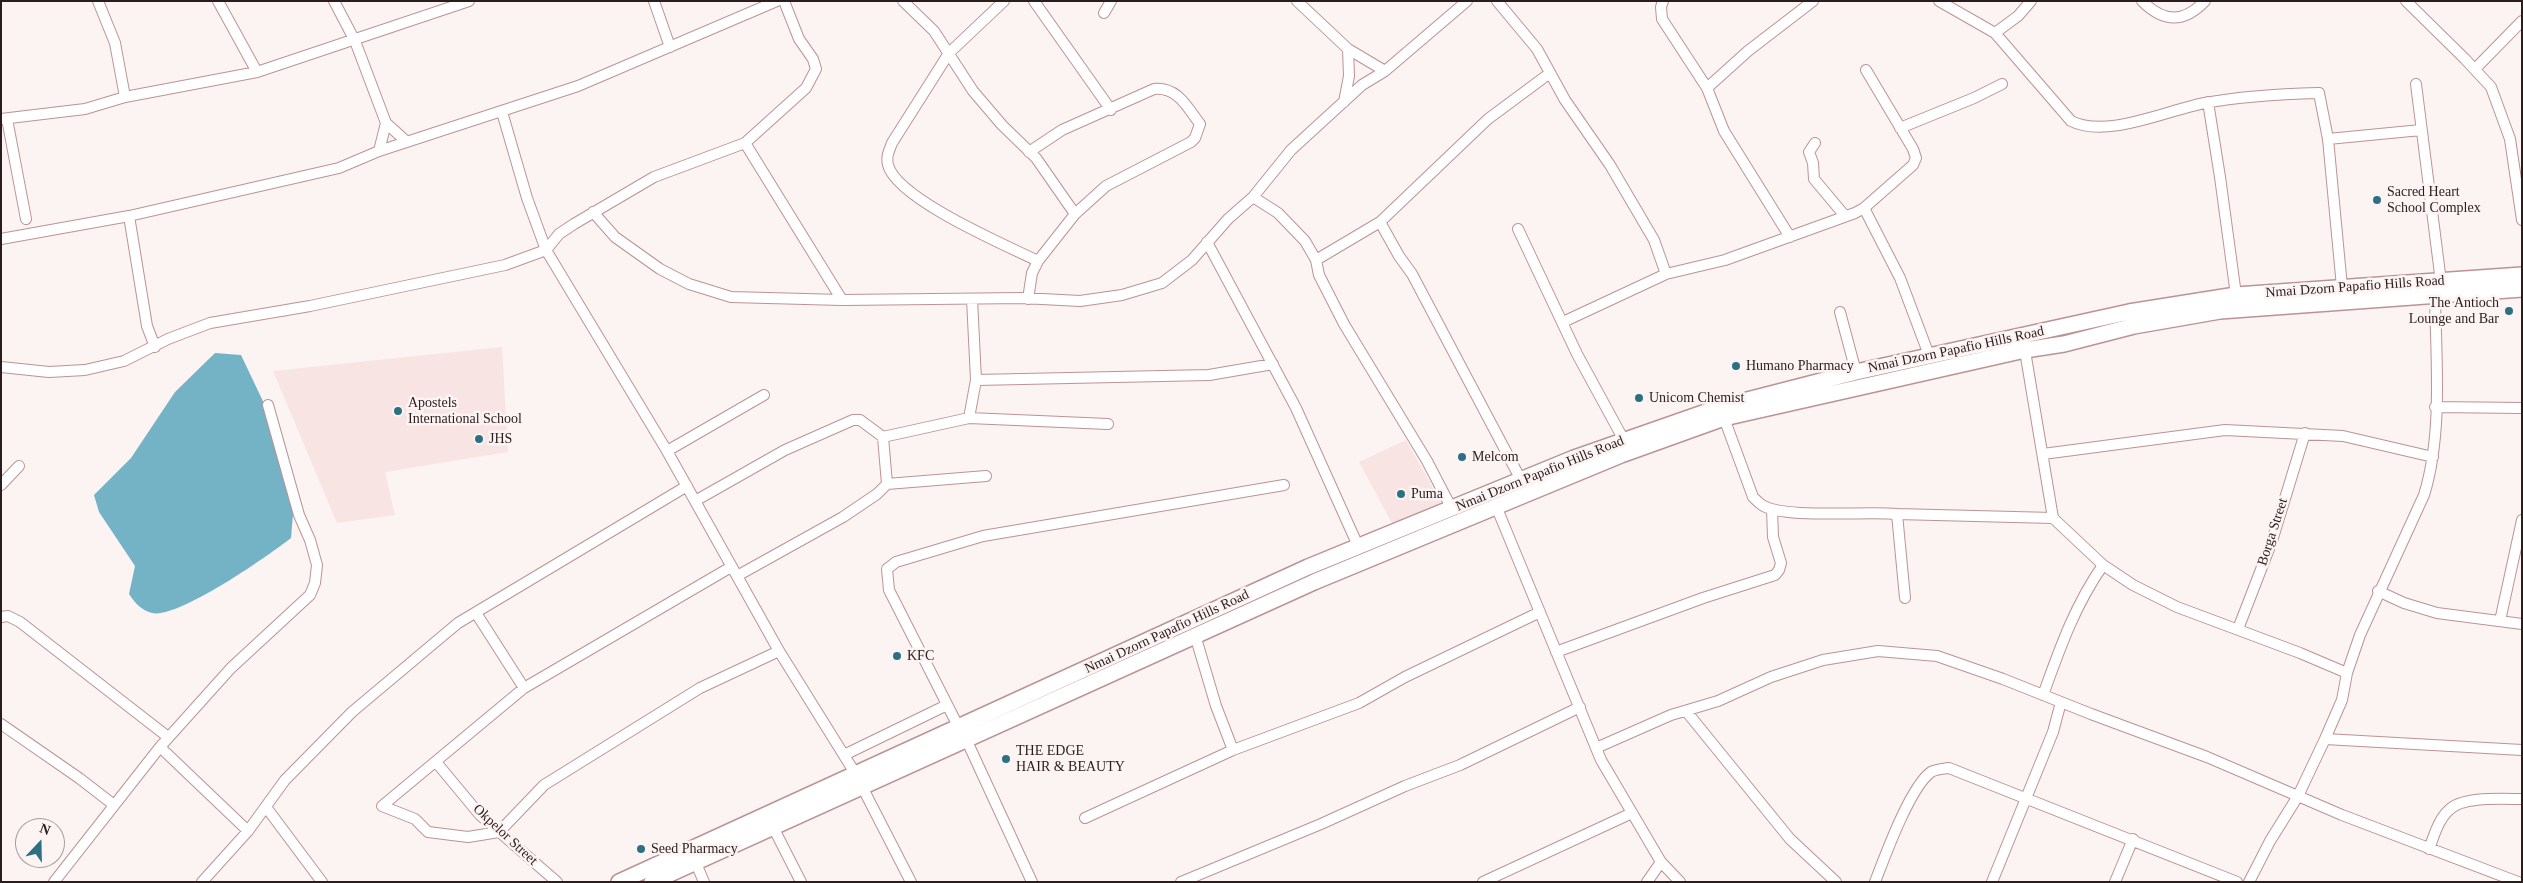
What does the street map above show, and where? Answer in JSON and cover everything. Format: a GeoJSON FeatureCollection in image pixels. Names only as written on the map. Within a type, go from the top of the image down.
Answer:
{"type":"FeatureCollection","features":[{"type":"Feature","properties":{"kind":"street"},"geometry":{"type":"LineString","coordinates":[[98,1],[115,43],[125,97]]}},
{"type":"Feature","properties":{"kind":"street"},"geometry":{"type":"LineString","coordinates":[[218,1],[257,72]]}},
{"type":"Feature","properties":{"kind":"street"},"geometry":{"type":"LineString","coordinates":[[334,1],[355,41],[386,123],[407,142]]}},
{"type":"Feature","properties":{"kind":"street"},"geometry":{"type":"LineString","coordinates":[[654,1],[670,47]]}},
{"type":"Feature","properties":{"kind":"street"},"geometry":{"type":"LineString","coordinates":[[1,238],[129,216],[339,168],[379,151],[578,86],[777,1]]}},
{"type":"Feature","properties":{"kind":"street"},"geometry":{"type":"LineString","coordinates":[[2,367],[49,372],[77,371],[124,361],[168,339],[210,323],[310,306],[505,265],[546,250],[559,234],[654,177],[745,143],[806,88],[816,69],[813,59],[799,38],[784,1]]}},
{"type":"Feature","properties":{"kind":"street"},"geometry":{"type":"LineString","coordinates":[[903,1],[934,31],[973,91],[1002,125],[1036,158],[1075,214]]}},
{"type":"Feature","properties":{"kind":"street"},"geometry":{"type":"LineString","coordinates":[[1004,1],[950,53],[892,143],[887,156],[888,167],[898,181],[933,208],[1038,261]]}},
{"type":"Feature","properties":{"kind":"street"},"geometry":{"type":"LineString","coordinates":[[1034,1],[1111,110]]}},
{"type":"Feature","properties":{"kind":"street"},"geometry":{"type":"LineString","coordinates":[[1104,13],[1111,1]]}},
{"type":"Feature","properties":{"kind":"street"},"geometry":{"type":"LineString","coordinates":[[1297,1],[1348,49],[1385,71]]}},
{"type":"Feature","properties":{"kind":"street"},"geometry":{"type":"LineString","coordinates":[[593,212],[615,236],[637,254],[679,280],[707,291],[731,297],[842,300],[1028,298],[1080,301],[1122,295],[1149,288],[1162,282],[1192,260],[1241,205],[1253,197],[1291,150],[1362,85],[1385,71],[1467,1]]}},
{"type":"Feature","properties":{"kind":"street"},"geometry":{"type":"LineString","coordinates":[[1497,1],[1536,49],[1565,100],[1610,166],[1654,240],[1666,274]]}},
{"type":"Feature","properties":{"kind":"street"},"geometry":{"type":"LineString","coordinates":[[1663,1],[1660,8],[1662,19],[1707,88],[1724,130],[1790,237]]}},
{"type":"Feature","properties":{"kind":"street"},"geometry":{"type":"LineString","coordinates":[[1707,88],[1748,51],[1813,1]]}},
{"type":"Feature","properties":{"kind":"street"},"geometry":{"type":"LineString","coordinates":[[1939,1],[1996,34],[2071,121],[2078,125],[2087,127],[2114,125],[2208,102],[2260,96],[2319,94],[2328,139],[2342,287]]}},
{"type":"Feature","properties":{"kind":"street"},"geometry":{"type":"LineString","coordinates":[[1996,34],[2018,16],[2031,1]]}},
{"type":"Feature","properties":{"kind":"street"},"geometry":{"type":"LineString","coordinates":[[2142,1],[2155,12],[2177,19],[2187,15],[2205,1]]}},
{"type":"Feature","properties":{"kind":"street"},"geometry":{"type":"LineString","coordinates":[[2406,1],[2491,87],[2508,133],[2522,220]]}},
{"type":"Feature","properties":{"kind":"street"},"geometry":{"type":"LineString","coordinates":[[26,219],[4,119],[85,109],[125,97],[257,72],[355,41],[462,2]]}},
{"type":"Feature","properties":{"kind":"street"},"geometry":{"type":"LineString","coordinates":[[2475,69],[2522,21]]}},
{"type":"Feature","properties":{"kind":"street"},"geometry":{"type":"LineString","coordinates":[[1344,103],[1349,76],[1348,49]]}},
{"type":"Feature","properties":{"kind":"street"},"geometry":{"type":"LineString","coordinates":[[1563,322],[1666,274],[1725,260],[1864,208],[1913,165],[1916,158],[1913,149],[1866,70]]}},
{"type":"Feature","properties":{"kind":"street"},"geometry":{"type":"LineString","coordinates":[[1316,260],[1380,222],[1488,118],[1550,73]]}},
{"type":"Feature","properties":{"kind":"street"},"geometry":{"type":"LineString","coordinates":[[1900,128],[1974,98],[2002,84]]}},
{"type":"Feature","properties":{"kind":"street"},"geometry":{"type":"LineString","coordinates":[[2249,882],[2270,841],[2298,796],[2325,739],[2342,700],[2347,673],[2378,591],[2409,531],[2431,472],[2435,408],[2438,289],[2416,84]]}},
{"type":"Feature","properties":{"kind":"street"},"geometry":{"type":"LineString","coordinates":[[1028,298],[1032,274],[1038,261],[1075,214],[1106,186],[1191,142],[1195,138],[1200,124],[1177,94],[1165,88],[1154,89],[1111,110],[1062,130],[1029,152]]}},
{"type":"Feature","properties":{"kind":"street"},"geometry":{"type":"LineString","coordinates":[[2208,102],[2236,295]]}},
{"type":"Feature","properties":{"kind":"street"},"geometry":{"type":"LineString","coordinates":[[502,112],[527,198],[546,250],[667,451],[779,651],[858,779],[911,882]]}},
{"type":"Feature","properties":{"kind":"street"},"geometry":{"type":"LineString","coordinates":[[379,151],[386,123]]}},
{"type":"Feature","properties":{"kind":"street"},"geometry":{"type":"LineString","coordinates":[[2328,139],[2421,130]]}},
{"type":"Feature","properties":{"kind":"street"},"geometry":{"type":"LineString","coordinates":[[745,143],[842,300]]}},
{"type":"Feature","properties":{"kind":"street"},"geometry":{"type":"LineString","coordinates":[[1815,143],[1809,152],[1813,163],[1814,179],[1845,216]]}},
{"type":"Feature","properties":{"kind":"street"},"geometry":{"type":"LineString","coordinates":[[1253,197],[1278,213],[1305,241],[1316,260],[1319,275],[1344,324],[1427,461],[1452,509]]}},
{"type":"Feature","properties":{"kind":"street"},"geometry":{"type":"LineString","coordinates":[[1864,208],[1900,278],[1929,355]]}},
{"type":"Feature","properties":{"kind":"street"},"geometry":{"type":"LineString","coordinates":[[129,216],[147,326],[155,347]]}},
{"type":"Feature","properties":{"kind":"street"},"geometry":{"type":"LineString","coordinates":[[1380,222],[1399,256],[1412,274],[1521,480]]}},
{"type":"Feature","properties":{"kind":"street"},"geometry":{"type":"LineString","coordinates":[[1518,229],[1585,370],[1627,446]]}},
{"type":"Feature","properties":{"kind":"street"},"geometry":{"type":"LineString","coordinates":[[1208,242],[1296,408],[1358,548]]}},
{"type":"Feature","properties":{"kind":"street","name":"Nmai Dzorn Papafio Hills Road"},"geometry":{"type":"LineString","coordinates":[[619,882],[777,811],[966,740],[1314,582],[1496,506],[1627,446],[1748,398],[1929,355],[2024,343],[2064,344],[2134,326],[2220,311],[2438,289],[2522,276]]}},
{"type":"Feature","properties":{"kind":"street","name":"Nmai Dzorn Papafio Hills Road"},"geometry":{"type":"LineString","coordinates":[[652,882],[773,827],[958,726],[1308,568],[1521,480],[1627,446],[1724,418],[2024,343],[2129,312],[2236,295],[2342,287],[2522,289]]}},
{"type":"Feature","properties":{"kind":"street"},"geometry":{"type":"LineString","coordinates":[[969,418],[976,380],[972,298]]}},
{"type":"Feature","properties":{"kind":"street"},"geometry":{"type":"LineString","coordinates":[[1840,312],[1856,372]]}},
{"type":"Feature","properties":{"kind":"street"},"geometry":{"type":"LineString","coordinates":[[2024,343],[2052,518],[2103,565],[2133,585],[2177,607],[2347,673]]}},
{"type":"Feature","properties":{"kind":"street"},"geometry":{"type":"LineString","coordinates":[[976,380],[1096,379],[1208,375],[1273,364]]}},
{"type":"Feature","properties":{"kind":"street"},"geometry":{"type":"LineString","coordinates":[[667,451],[764,395]]}},
{"type":"Feature","properties":{"kind":"street"},"geometry":{"type":"LineString","coordinates":[[54,882],[168,737],[231,668],[310,595],[315,583],[317,565],[310,540],[299,516],[268,405]]}},
{"type":"Feature","properties":{"kind":"street"},"geometry":{"type":"LineString","coordinates":[[2435,408],[2522,408]]}},
{"type":"Feature","properties":{"kind":"street"},"geometry":{"type":"LineString","coordinates":[[695,501],[785,450],[853,420],[860,420],[883,437],[969,418],[1108,424]]}},
{"type":"Feature","properties":{"kind":"street"},"geometry":{"type":"LineString","coordinates":[[1724,418],[1754,497],[1761,505],[1772,509],[1808,513],[2052,518]]}},
{"type":"Feature","properties":{"kind":"street"},"geometry":{"type":"LineString","coordinates":[[2043,454],[2225,430],[2343,436],[2433,457]]}},
{"type":"Feature","properties":{"kind":"street","name":"Borga Street"},"geometry":{"type":"LineString","coordinates":[[2238,630],[2272,541],[2305,433]]}},
{"type":"Feature","properties":{"kind":"street"},"geometry":{"type":"LineString","coordinates":[[883,437],[886,484]]}},
{"type":"Feature","properties":{"kind":"street"},"geometry":{"type":"LineString","coordinates":[[1,485],[19,466]]}},
{"type":"Feature","properties":{"kind":"street"},"geometry":{"type":"LineString","coordinates":[[779,651],[700,688],[544,785],[499,832],[468,837],[428,832],[415,818],[382,806],[524,688],[734,572],[843,517],[877,494],[886,484],[986,476]]}},
{"type":"Feature","properties":{"kind":"street"},"geometry":{"type":"LineString","coordinates":[[958,726],[889,590],[887,569],[896,562],[983,536],[1284,485]]}},
{"type":"Feature","properties":{"kind":"street"},"geometry":{"type":"LineString","coordinates":[[202,882],[248,831],[285,780],[352,712],[458,623],[687,486]]}},
{"type":"Feature","properties":{"kind":"street"},"geometry":{"type":"LineString","coordinates":[[1496,506],[1596,748],[1660,862],[1680,882]]}},
{"type":"Feature","properties":{"kind":"street"},"geometry":{"type":"LineString","coordinates":[[1556,652],[1702,598],[1774,575],[1779,570],[1781,563],[1773,536],[1772,509]]}},
{"type":"Feature","properties":{"kind":"street"},"geometry":{"type":"LineString","coordinates":[[1897,514],[1905,598]]}},
{"type":"Feature","properties":{"kind":"street"},"geometry":{"type":"LineString","coordinates":[[2500,621],[2522,520]]}},
{"type":"Feature","properties":{"kind":"street"},"geometry":{"type":"LineString","coordinates":[[2043,695],[2070,621],[2084,592],[2103,565]]}},
{"type":"Feature","properties":{"kind":"street"},"geometry":{"type":"LineString","coordinates":[[2378,591],[2404,603],[2436,613],[2522,624]]}},
{"type":"Feature","properties":{"kind":"street"},"geometry":{"type":"LineString","coordinates":[[476,612],[524,688]]}},
{"type":"Feature","properties":{"kind":"street"},"geometry":{"type":"LineString","coordinates":[[1085,818],[1233,750],[1358,703],[1405,677],[1540,612]]}},
{"type":"Feature","properties":{"kind":"street"},"geometry":{"type":"LineString","coordinates":[[1,617],[8,616],[20,622],[168,737]]}},
{"type":"Feature","properties":{"kind":"street"},"geometry":{"type":"LineString","coordinates":[[1196,635],[1216,706],[1233,750]]}},
{"type":"Feature","properties":{"kind":"street"},"geometry":{"type":"LineString","coordinates":[[1596,748],[1686,711],[1718,701],[1771,677],[1816,662],[1878,651],[1937,656],[2207,757],[2298,796],[2512,881]]}},
{"type":"Feature","properties":{"kind":"street"},"geometry":{"type":"LineString","coordinates":[[1992,882],[2053,732],[2060,702]]}},
{"type":"Feature","properties":{"kind":"street"},"geometry":{"type":"LineString","coordinates":[[844,755],[947,705]]}},
{"type":"Feature","properties":{"kind":"street"},"geometry":{"type":"LineString","coordinates":[[1181,882],[1330,820],[1405,786],[1460,765],[1580,707]]}},
{"type":"Feature","properties":{"kind":"street"},"geometry":{"type":"LineString","coordinates":[[1686,711],[1790,839],[1836,882]]}},
{"type":"Feature","properties":{"kind":"street"},"geometry":{"type":"LineString","coordinates":[[1,724],[79,778],[114,805]]}},
{"type":"Feature","properties":{"kind":"street"},"geometry":{"type":"LineString","coordinates":[[2325,739],[2522,750]]}},
{"type":"Feature","properties":{"kind":"street"},"geometry":{"type":"LineString","coordinates":[[966,740],[1032,882]]}},
{"type":"Feature","properties":{"kind":"street"},"geometry":{"type":"LineString","coordinates":[[160,746],[248,831]]}},
{"type":"Feature","properties":{"kind":"street","name":"Okpelor Street"},"geometry":{"type":"LineString","coordinates":[[436,762],[480,815],[557,882]]}},
{"type":"Feature","properties":{"kind":"street"},"geometry":{"type":"LineString","coordinates":[[1875,882],[1922,779],[1933,770],[1950,768],[2133,839],[2237,882]]}},
{"type":"Feature","properties":{"kind":"street"},"geometry":{"type":"LineString","coordinates":[[2430,849],[2439,823],[2449,809],[2473,800],[2522,799]]}},
{"type":"Feature","properties":{"kind":"street"},"geometry":{"type":"LineString","coordinates":[[266,807],[322,882]]}},
{"type":"Feature","properties":{"kind":"street"},"geometry":{"type":"LineString","coordinates":[[1483,882],[1632,813]]}},
{"type":"Feature","properties":{"kind":"street"},"geometry":{"type":"LineString","coordinates":[[773,827],[801,882]]}},
{"type":"Feature","properties":{"kind":"street"},"geometry":{"type":"LineString","coordinates":[[2115,882],[2133,839]]}},
{"type":"Feature","properties":{"kind":"street"},"geometry":{"type":"LineString","coordinates":[[695,861],[704,882]]}},
{"type":"Feature","properties":{"kind":"street"},"geometry":{"type":"LineString","coordinates":[[1647,882],[1660,862]]}},
{"type":"Feature","properties":{"kind":"shaded area","name":"Apostels International School"},"geometry":{"type":"Polygon","coordinates":[[[502,347],[508,452],[385,472],[395,515],[337,523],[273,371],[502,347]]]}},
{"type":"Feature","properties":{"kind":"shaded area"},"geometry":{"type":"Polygon","coordinates":[[[1406,440],[1444,508],[1394,527],[1359,462],[1406,440]]]}},
{"type":"Feature","properties":{"kind":"water"},"geometry":{"type":"Polygon","coordinates":[[[215,353],[241,355],[270,416],[292,491],[291,538],[244,571],[201,597],[164,612],[152,613],[139,606],[129,594],[135,566],[99,512],[94,495],[131,458],[175,392],[215,353]]]}},
{"type":"Feature","properties":{"kind":"place","name":"Sacred Heart School Complex"},"geometry":{"type":"Point","coordinates":[2377,200]}},
{"type":"Feature","properties":{"kind":"place","name":"The Antioch Lounge and Bar"},"geometry":{"type":"Point","coordinates":[2509,311]}},
{"type":"Feature","properties":{"kind":"place","name":"Humano Pharmacy"},"geometry":{"type":"Point","coordinates":[1736,366]}},
{"type":"Feature","properties":{"kind":"place","name":"Unicom Chemist"},"geometry":{"type":"Point","coordinates":[1639,398]}},
{"type":"Feature","properties":{"kind":"place","name":"Apostels International School"},"geometry":{"type":"Point","coordinates":[398,411]}},
{"type":"Feature","properties":{"kind":"place","name":"JHS"},"geometry":{"type":"Point","coordinates":[479,439]}},
{"type":"Feature","properties":{"kind":"place","name":"Melcom"},"geometry":{"type":"Point","coordinates":[1462,457]}},
{"type":"Feature","properties":{"kind":"place","name":"Puma"},"geometry":{"type":"Point","coordinates":[1401,494]}},
{"type":"Feature","properties":{"kind":"place","name":"KFC"},"geometry":{"type":"Point","coordinates":[897,656]}},
{"type":"Feature","properties":{"kind":"place","name":"THE EDGE HAIR & BEAUTY"},"geometry":{"type":"Point","coordinates":[1006,759]}},
{"type":"Feature","properties":{"kind":"place","name":"Seed Pharmacy"},"geometry":{"type":"Point","coordinates":[641,849]}}]}
